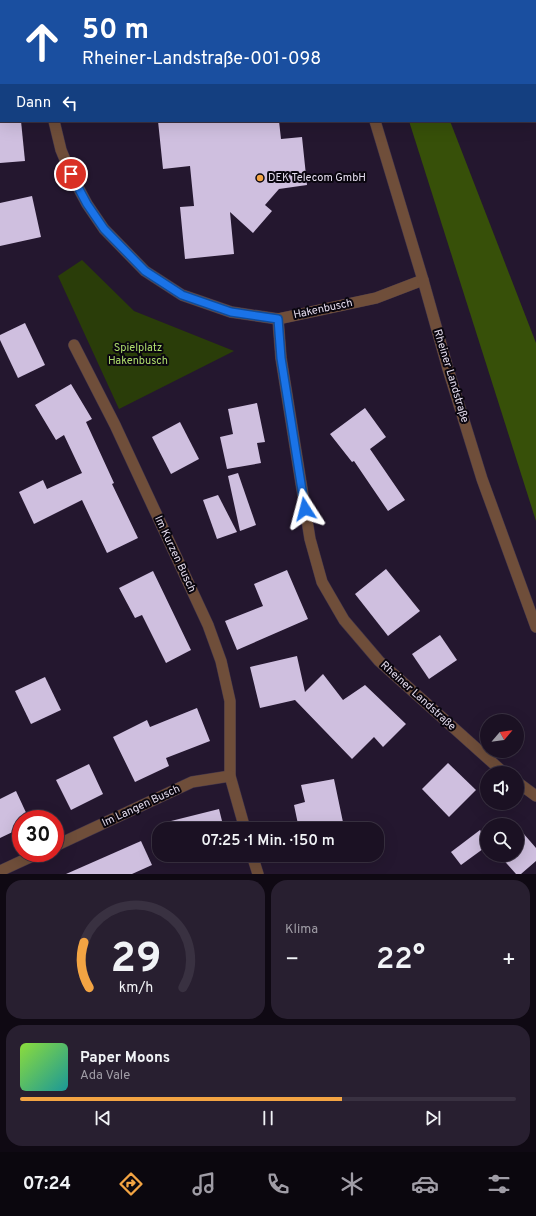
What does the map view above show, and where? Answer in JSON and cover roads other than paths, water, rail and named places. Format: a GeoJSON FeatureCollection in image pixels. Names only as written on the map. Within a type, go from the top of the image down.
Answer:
{"type":"FeatureCollection","features":[{"type":"Feature","properties":{"kind":"street","name":"Hakenbusch"},"geometry":{"type":"LineString","coordinates":[[54,122],[60,150],[71,174],[87,204],[104,229],[145,271],[182,295],[231,312],[278,319],[376,298],[423,280]]}},
{"type":"Feature","properties":{"kind":"street","name":"Rheiner Landstraße"},"geometry":{"type":"LineString","coordinates":[[375,122],[482,479],[536,627]]}},
{"type":"Feature","properties":{"kind":"street","name":"Rheiner Landstraße"},"geometry":{"type":"LineString","coordinates":[[278,319],[281,358],[310,539],[322,582],[344,620],[379,661],[496,766]]}},
{"type":"Feature","properties":{"kind":"street","name":"Im Kurzen Busch"},"geometry":{"type":"LineString","coordinates":[[74,345],[115,425],[208,625],[219,654],[230,701],[230,776],[243,822]]}},
{"type":"Feature","properties":{"kind":"street","name":"Im Langen Busch"},"geometry":{"type":"LineString","coordinates":[[64,842],[192,782],[230,776]]}},
{"type":"Feature","properties":{"kind":"street"},"geometry":{"type":"LineString","coordinates":[[524,787],[536,796]]}},
{"type":"Feature","properties":{"kind":"street"},"geometry":{"type":"LineString","coordinates":[[0,871],[20,862]]}},
{"type":"Feature","properties":{"kind":"street"},"geometry":{"type":"LineString","coordinates":[[254,862],[258,874]]}},
{"type":"Feature","properties":{"kind":"place","name":"DEK Telecom GmbH"},"geometry":{"type":"Point","coordinates":[260,178]}},
{"type":"Feature","properties":{"kind":"park label","name":"Spielplatz Hakenbusch"},"geometry":{"type":"Point","coordinates":[138,354]}}]}
